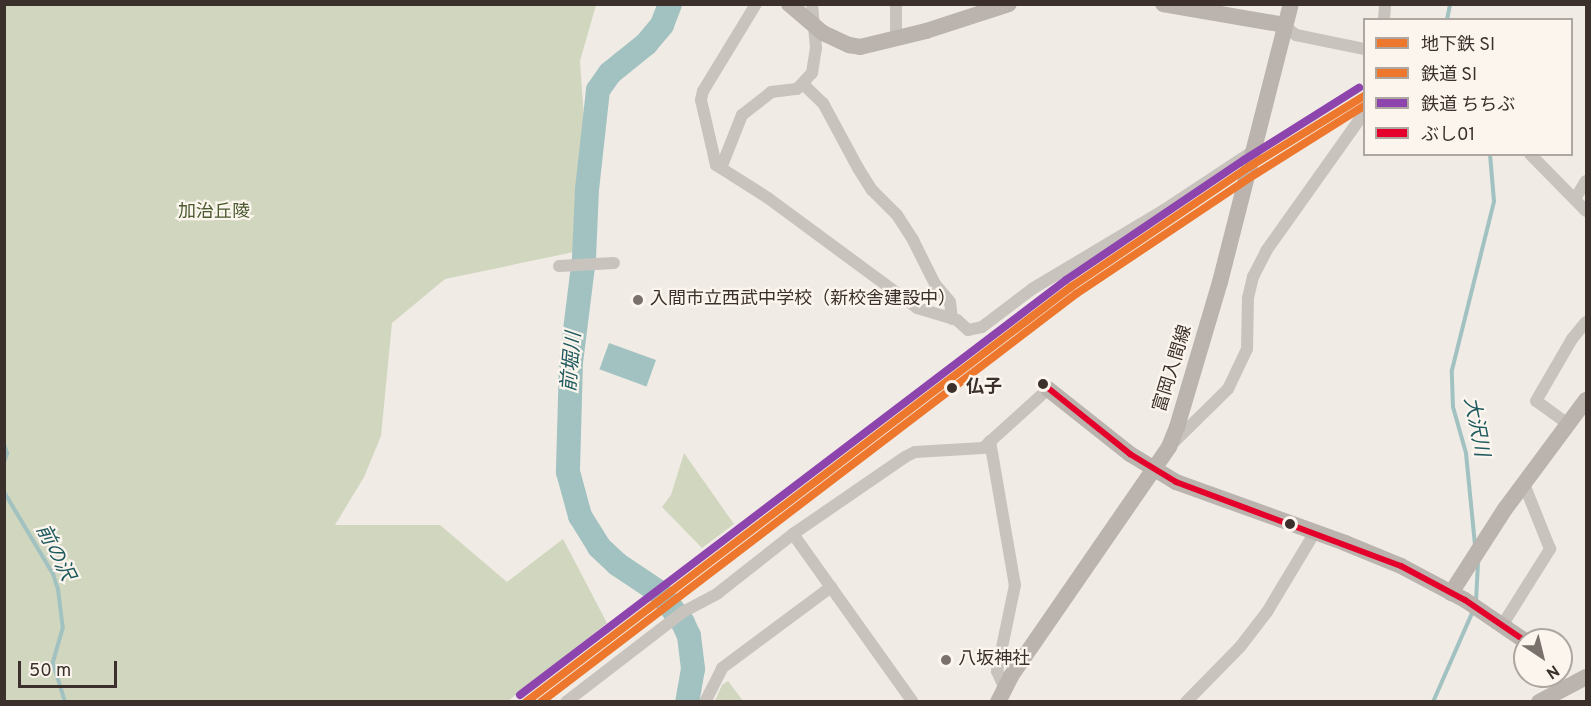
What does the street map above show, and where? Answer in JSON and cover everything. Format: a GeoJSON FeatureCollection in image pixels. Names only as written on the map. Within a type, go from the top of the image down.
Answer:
{"type":"FeatureCollection","features":[{"type":"Feature","properties":{"kind":"street"},"geometry":{"type":"LineString","coordinates":[[756,4],[702,98],[711,154],[716,165],[768,198],[917,308],[957,320],[968,330],[982,327],[1032,289],[1164,210],[1253,151]]}},
{"type":"Feature","properties":{"kind":"street"},"geometry":{"type":"LineString","coordinates":[[789,4],[815,27],[838,40],[860,47],[896,40],[1009,4]]}},
{"type":"Feature","properties":{"kind":"street"},"geometry":{"type":"LineString","coordinates":[[721,168],[735,128],[749,108],[771,92],[790,91],[803,84],[812,73],[815,27],[812,4]]}},
{"type":"Feature","properties":{"kind":"street"},"geometry":{"type":"LineString","coordinates":[[896,4],[896,40]]}},
{"type":"Feature","properties":{"kind":"street"},"geometry":{"type":"LineString","coordinates":[[1163,4],[1284,26],[1296,35],[1363,49]]}},
{"type":"Feature","properties":{"kind":"street","name":"富岡入間線"},"geometry":{"type":"LineString","coordinates":[[1001,694],[1168,447],[1178,427],[1220,282],[1290,4]]}},
{"type":"Feature","properties":{"kind":"street"},"geometry":{"type":"LineString","coordinates":[[803,84],[823,103],[858,168],[914,240],[935,284],[950,302],[952,319]]}},
{"type":"Feature","properties":{"kind":"street"},"geometry":{"type":"LineString","coordinates":[[1168,447],[1228,389],[1247,349],[1248,298],[1253,277],[1266,251],[1363,116]]}},
{"type":"Feature","properties":{"kind":"street"},"geometry":{"type":"LineString","coordinates":[[1532,156],[1587,211]]}},
{"type":"Feature","properties":{"kind":"street"},"geometry":{"type":"LineString","coordinates":[[1575,199],[1587,181]]}},
{"type":"Feature","properties":{"kind":"street"},"geometry":{"type":"LineString","coordinates":[[559,266],[614,263]]}},
{"type":"Feature","properties":{"kind":"street"},"geometry":{"type":"LineString","coordinates":[[1568,424],[1536,401],[1572,339],[1587,322]]}},
{"type":"Feature","properties":{"kind":"street"},"geometry":{"type":"LineString","coordinates":[[566,702],[683,612],[718,592],[793,534],[905,457],[915,452],[983,448],[1048,389],[1153,469],[1202,493],[1370,552],[1458,597],[1513,632]]}},
{"type":"Feature","properties":{"kind":"street"},"geometry":{"type":"LineString","coordinates":[[1458,597],[1524,484],[1587,400]]}},
{"type":"Feature","properties":{"kind":"street"},"geometry":{"type":"LineString","coordinates":[[990,441],[1016,585],[997,671],[1001,694]]}},
{"type":"Feature","properties":{"kind":"street"},"geometry":{"type":"LineString","coordinates":[[1503,624],[1550,549],[1524,484]]}},
{"type":"Feature","properties":{"kind":"street"},"geometry":{"type":"LineString","coordinates":[[1186,702],[1247,638],[1267,612],[1315,532]]}},
{"type":"Feature","properties":{"kind":"street"},"geometry":{"type":"LineString","coordinates":[[793,534],[913,702]]}},
{"type":"Feature","properties":{"kind":"street"},"geometry":{"type":"LineString","coordinates":[[705,702],[722,668],[831,587]]}},
{"type":"Feature","properties":{"kind":"street"},"geometry":{"type":"LineString","coordinates":[[1539,702],[1556,688]]}},
{"type":"Feature","properties":{"kind":"green space","name":"加治丘陵"},"geometry":{"type":"Polygon","coordinates":[[[4,5],[596,5],[580,61],[593,248],[445,279],[392,323],[381,436],[364,477],[335,525],[440,525],[507,582],[563,539],[607,623],[508,701],[5,701],[4,5]]]}},
{"type":"Feature","properties":{"kind":"green space"},"geometry":{"type":"Polygon","coordinates":[[[684,453],[734,524],[702,548],[662,507],[671,495],[684,453]]]}},
{"type":"Feature","properties":{"kind":"green space"},"geometry":{"type":"Polygon","coordinates":[[[728,681],[743,701],[715,701],[722,685],[728,681]]]}},
{"type":"Feature","properties":{"kind":"water"},"geometry":{"type":"Polygon","coordinates":[[[609,343],[656,360],[646,386],[599,369],[609,343]]]}},
{"type":"Feature","properties":{"kind":"waterway","name":"前堀川"},"geometry":{"type":"LineString","coordinates":[[670,4],[662,25],[646,44],[610,73],[598,90],[587,189],[584,258],[571,362],[568,472],[580,516],[599,547],[617,564],[659,592],[683,623],[689,636],[693,669],[687,702]]}},
{"type":"Feature","properties":{"kind":"waterway","name":"大沢川"},"geometry":{"type":"LineString","coordinates":[[1447,18],[1450,4]]}},
{"type":"Feature","properties":{"kind":"waterway","name":"大沢川"},"geometry":{"type":"LineString","coordinates":[[1475,545],[1466,453],[1453,407],[1452,370],[1494,201],[1490,156]]}},
{"type":"Feature","properties":{"kind":"waterway","name":"前の沢"},"geometry":{"type":"LineString","coordinates":[[4,445],[7,453],[4,462]]}},
{"type":"Feature","properties":{"kind":"waterway","name":"前の沢"},"geometry":{"type":"LineString","coordinates":[[4,492],[53,574],[58,589],[63,627],[53,663],[65,702]]}},
{"type":"Feature","properties":{"kind":"waterway","name":"大沢川"},"geometry":{"type":"LineString","coordinates":[[1476,601],[1478,564]]}},
{"type":"Feature","properties":{"kind":"waterway","name":"大沢川"},"geometry":{"type":"LineString","coordinates":[[1433,702],[1473,611]]}},
{"type":"Feature","properties":{"kind":"metro line","name":"SI"},"geometry":{"type":"LineString","coordinates":[[526,702],[1071,287],[1249,167],[1363,97]]}},
{"type":"Feature","properties":{"kind":"rail line","name":"ちちぶ"},"geometry":{"type":"LineString","coordinates":[[520,695],[1066,280],[1244,160],[1359,88]]}},
{"type":"Feature","properties":{"kind":"rail line","name":"SI"},"geometry":{"type":"LineString","coordinates":[[541,702],[1076,294],[1254,175],[1363,107]]}},
{"type":"Feature","properties":{"kind":"transit line","name":"ぶし01"},"geometry":{"type":"LineString","coordinates":[[1043,384],[1130,454],[1176,482],[1401,566],[1465,600],[1513,633]]}},
{"type":"Feature","properties":{"kind":"place","name":"入間市立西武中学校（新校舎建設中）"},"geometry":{"type":"Point","coordinates":[638,300]}},
{"type":"Feature","properties":{"kind":"place","name":"仏子"},"geometry":{"type":"Point","coordinates":[952,388]}},
{"type":"Feature","properties":{"kind":"place","name":"八坂神社"},"geometry":{"type":"Point","coordinates":[946,660]}}]}
